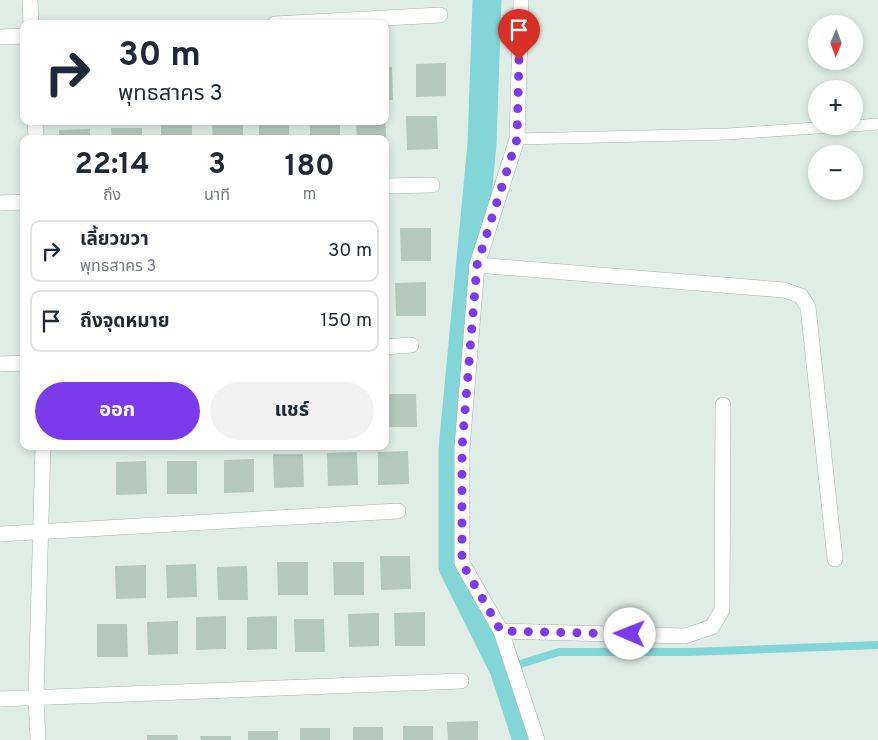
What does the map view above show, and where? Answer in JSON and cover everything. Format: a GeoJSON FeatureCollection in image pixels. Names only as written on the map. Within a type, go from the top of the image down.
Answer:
{"type":"FeatureCollection","features":[{"type":"Feature","properties":{"kind":"street"},"geometry":{"type":"LineString","coordinates":[[30,0],[31,20]]}},
{"type":"Feature","properties":{"kind":"street"},"geometry":{"type":"LineString","coordinates":[[521,0],[517,139],[477,265],[462,448],[462,563],[501,631],[537,740]]}},
{"type":"Feature","properties":{"kind":"street"},"geometry":{"type":"LineString","coordinates":[[357,20],[440,16]]}},
{"type":"Feature","properties":{"kind":"street"},"geometry":{"type":"LineString","coordinates":[[0,38],[20,36]]}},
{"type":"Feature","properties":{"kind":"street"},"geometry":{"type":"LineString","coordinates":[[389,186],[432,184]]}},
{"type":"Feature","properties":{"kind":"street"},"geometry":{"type":"LineString","coordinates":[[0,203],[20,202]]}},
{"type":"Feature","properties":{"kind":"street"},"geometry":{"type":"LineString","coordinates":[[477,265],[784,290],[801,296],[808,307],[835,559]]}},
{"type":"Feature","properties":{"kind":"street"},"geometry":{"type":"LineString","coordinates":[[389,346],[412,345]]}},
{"type":"Feature","properties":{"kind":"street"},"geometry":{"type":"LineString","coordinates":[[0,364],[20,363]]}},
{"type":"Feature","properties":{"kind":"street"},"geometry":{"type":"LineString","coordinates":[[501,631],[685,636],[712,627],[722,610],[723,405]]}},
{"type":"Feature","properties":{"kind":"street"},"geometry":{"type":"LineString","coordinates":[[38,740],[36,697],[43,450]]}},
{"type":"Feature","properties":{"kind":"street"},"geometry":{"type":"LineString","coordinates":[[0,534],[398,511]]}},
{"type":"Feature","properties":{"kind":"street"},"geometry":{"type":"LineString","coordinates":[[0,699],[461,681]]}},
{"type":"Feature","properties":{"kind":"lane"},"geometry":{"type":"LineString","coordinates":[[863,125],[878,124]]}},
{"type":"Feature","properties":{"kind":"lane"},"geometry":{"type":"LineString","coordinates":[[517,139],[728,134],[808,128]]}},
{"type":"Feature","properties":{"kind":"building"},"geometry":{"type":"Polygon","coordinates":[[[446,63],[446,96],[416,97],[416,64],[446,63]]]}},
{"type":"Feature","properties":{"kind":"building"},"geometry":{"type":"Polygon","coordinates":[[[389,67],[392,67],[393,100],[389,100],[389,67]]]}},
{"type":"Feature","properties":{"kind":"building"},"geometry":{"type":"Polygon","coordinates":[[[406,116],[437,116],[438,149],[407,150],[406,116]]]}},
{"type":"Feature","properties":{"kind":"building"},"geometry":{"type":"Polygon","coordinates":[[[161,125],[192,125],[192,135],[161,135],[161,125]]]}},
{"type":"Feature","properties":{"kind":"building"},"geometry":{"type":"Polygon","coordinates":[[[212,125],[243,125],[243,135],[213,135],[212,125]]]}},
{"type":"Feature","properties":{"kind":"building"},"geometry":{"type":"Polygon","coordinates":[[[259,125],[289,125],[289,135],[259,135],[259,125]]]}},
{"type":"Feature","properties":{"kind":"building"},"geometry":{"type":"Polygon","coordinates":[[[310,125],[340,125],[340,135],[310,135],[310,125]]]}},
{"type":"Feature","properties":{"kind":"building"},"geometry":{"type":"Polygon","coordinates":[[[356,125],[385,125],[386,135],[357,135],[356,125]]]}},
{"type":"Feature","properties":{"kind":"building"},"geometry":{"type":"Polygon","coordinates":[[[111,128],[142,128],[142,135],[112,135],[111,128]]]}},
{"type":"Feature","properties":{"kind":"building"},"geometry":{"type":"Polygon","coordinates":[[[90,129],[90,135],[59,135],[59,130],[90,129]]]}},
{"type":"Feature","properties":{"kind":"building"},"geometry":{"type":"Polygon","coordinates":[[[400,228],[431,228],[431,261],[401,261],[400,228]]]}},
{"type":"Feature","properties":{"kind":"building"},"geometry":{"type":"Polygon","coordinates":[[[426,282],[426,316],[396,316],[395,283],[426,282]]]}},
{"type":"Feature","properties":{"kind":"building"},"geometry":{"type":"Polygon","coordinates":[[[389,394],[416,394],[417,427],[389,427],[389,394]]]}},
{"type":"Feature","properties":{"kind":"building"},"geometry":{"type":"Polygon","coordinates":[[[408,451],[409,484],[378,485],[378,452],[408,451]]]}},
{"type":"Feature","properties":{"kind":"building"},"geometry":{"type":"Polygon","coordinates":[[[357,452],[358,485],[328,486],[327,453],[357,452]]]}},
{"type":"Feature","properties":{"kind":"building"},"geometry":{"type":"Polygon","coordinates":[[[273,454],[303,454],[304,487],[274,488],[273,454]]]}},
{"type":"Feature","properties":{"kind":"building"},"geometry":{"type":"Polygon","coordinates":[[[254,459],[254,492],[224,493],[224,460],[254,459]]]}},
{"type":"Feature","properties":{"kind":"building"},"geometry":{"type":"Polygon","coordinates":[[[146,461],[147,494],[116,495],[116,462],[146,461]]]}},
{"type":"Feature","properties":{"kind":"building"},"geometry":{"type":"Polygon","coordinates":[[[167,461],[197,461],[197,494],[167,494],[167,461]]]}},
{"type":"Feature","properties":{"kind":"building"},"geometry":{"type":"Polygon","coordinates":[[[380,556],[410,556],[411,589],[381,590],[380,556]]]}},
{"type":"Feature","properties":{"kind":"building"},"geometry":{"type":"Polygon","coordinates":[[[277,562],[308,562],[308,595],[278,595],[277,562]]]}},
{"type":"Feature","properties":{"kind":"building"},"geometry":{"type":"Polygon","coordinates":[[[333,562],[364,562],[364,595],[334,595],[333,562]]]}},
{"type":"Feature","properties":{"kind":"building"},"geometry":{"type":"Polygon","coordinates":[[[196,564],[197,597],[167,598],[166,565],[196,564]]]}},
{"type":"Feature","properties":{"kind":"building"},"geometry":{"type":"Polygon","coordinates":[[[146,565],[146,598],[116,599],[115,566],[146,565]]]}},
{"type":"Feature","properties":{"kind":"building"},"geometry":{"type":"Polygon","coordinates":[[[247,566],[248,600],[218,600],[217,567],[247,566]]]}},
{"type":"Feature","properties":{"kind":"building"},"geometry":{"type":"Polygon","coordinates":[[[425,612],[425,646],[395,646],[394,613],[425,612]]]}},
{"type":"Feature","properties":{"kind":"building"},"geometry":{"type":"Polygon","coordinates":[[[379,613],[379,646],[349,647],[348,614],[379,613]]]}},
{"type":"Feature","properties":{"kind":"building"},"geometry":{"type":"Polygon","coordinates":[[[226,616],[226,649],[196,650],[196,617],[226,616]]]}},
{"type":"Feature","properties":{"kind":"building"},"geometry":{"type":"Polygon","coordinates":[[[277,616],[277,649],[247,650],[247,617],[277,616]]]}},
{"type":"Feature","properties":{"kind":"building"},"geometry":{"type":"Polygon","coordinates":[[[294,619],[324,619],[325,652],[295,652],[294,619]]]}},
{"type":"Feature","properties":{"kind":"building"},"geometry":{"type":"Polygon","coordinates":[[[178,621],[178,654],[148,655],[147,622],[178,621]]]}},
{"type":"Feature","properties":{"kind":"building"},"geometry":{"type":"Polygon","coordinates":[[[97,624],[127,624],[128,657],[97,657],[97,624]]]}},
{"type":"Feature","properties":{"kind":"building"},"geometry":{"type":"Polygon","coordinates":[[[478,721],[478,740],[448,740],[447,722],[478,721]]]}},
{"type":"Feature","properties":{"kind":"building"},"geometry":{"type":"Polygon","coordinates":[[[403,726],[433,726],[433,740],[403,740],[403,726]]]}},
{"type":"Feature","properties":{"kind":"building"},"geometry":{"type":"Polygon","coordinates":[[[353,727],[383,727],[383,740],[353,740],[353,727]]]}},
{"type":"Feature","properties":{"kind":"building"},"geometry":{"type":"Polygon","coordinates":[[[300,728],[330,728],[330,740],[300,740],[300,728]]]}},
{"type":"Feature","properties":{"kind":"building"},"geometry":{"type":"Polygon","coordinates":[[[248,731],[278,731],[278,740],[248,740],[248,731]]]}},
{"type":"Feature","properties":{"kind":"building"},"geometry":{"type":"Polygon","coordinates":[[[147,735],[177,735],[178,740],[147,740],[147,735]]]}},
{"type":"Feature","properties":{"kind":"building"},"geometry":{"type":"Polygon","coordinates":[[[200,736],[231,736],[231,740],[201,740],[200,736]]]}},
{"type":"Feature","properties":{"kind":"waterway"},"geometry":{"type":"LineString","coordinates":[[487,0],[482,144],[453,449],[453,567],[504,669],[527,740]]}},
{"type":"Feature","properties":{"kind":"waterway"},"geometry":{"type":"LineString","coordinates":[[504,669],[559,652],[690,652],[878,645]]}},
{"type":"Feature","properties":{"kind":"route"},"geometry":{"type":"LineString","coordinates":[[519,60],[517,139],[477,265],[462,448],[462,563],[501,631],[630,634]]}}]}
